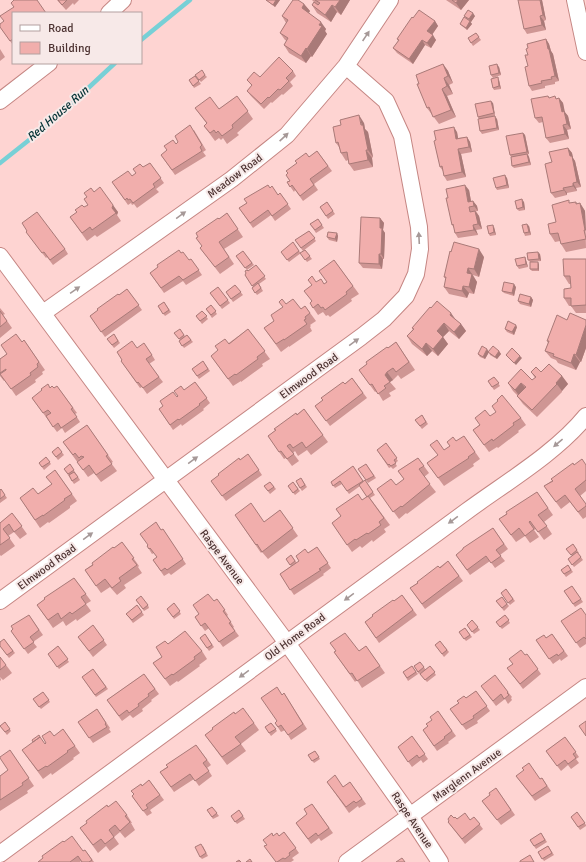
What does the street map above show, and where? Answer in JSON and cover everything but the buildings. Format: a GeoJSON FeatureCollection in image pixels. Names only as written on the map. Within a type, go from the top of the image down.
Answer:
{"type":"FeatureCollection","features":[{"type":"Feature","properties":{"kind":"street"},"geometry":{"type":"LineString","coordinates":[[110,12],[123,0]]}},
{"type":"Feature","properties":{"kind":"street","name":"Meadow Road"},"geometry":{"type":"LineString","coordinates":[[43,313],[232,179],[287,134],[346,66],[390,0]]}},
{"type":"Feature","properties":{"kind":"street"},"geometry":{"type":"LineString","coordinates":[[575,0],[586,52]]}},
{"type":"Feature","properties":{"kind":"street"},"geometry":{"type":"LineString","coordinates":[[0,101],[48,64]]}},
{"type":"Feature","properties":{"kind":"street","name":"Elmwood Road"},"geometry":{"type":"LineString","coordinates":[[0,601],[384,319],[406,296],[412,284],[419,261],[420,249],[419,227],[402,136],[386,101],[346,66]]}},
{"type":"Feature","properties":{"kind":"street","name":"Raspe Avenue"},"geometry":{"type":"LineString","coordinates":[[0,256],[287,643],[410,816],[440,862]]}},
{"type":"Feature","properties":{"kind":"street","name":"Old Home Road"},"geometry":{"type":"LineString","coordinates":[[0,854],[466,510],[533,464],[577,427],[586,416]]}},
{"type":"Feature","properties":{"kind":"street","name":"Marglenn Avenue"},"geometry":{"type":"LineString","coordinates":[[347,862],[586,687]]}},
{"type":"Feature","properties":{"kind":"waterway","name":"Red House Run"},"geometry":{"type":"LineString","coordinates":[[142,39],[190,0]]}},
{"type":"Feature","properties":{"kind":"waterway","name":"Red House Run"},"geometry":{"type":"LineString","coordinates":[[0,163],[53,121],[114,64]]}}]}
